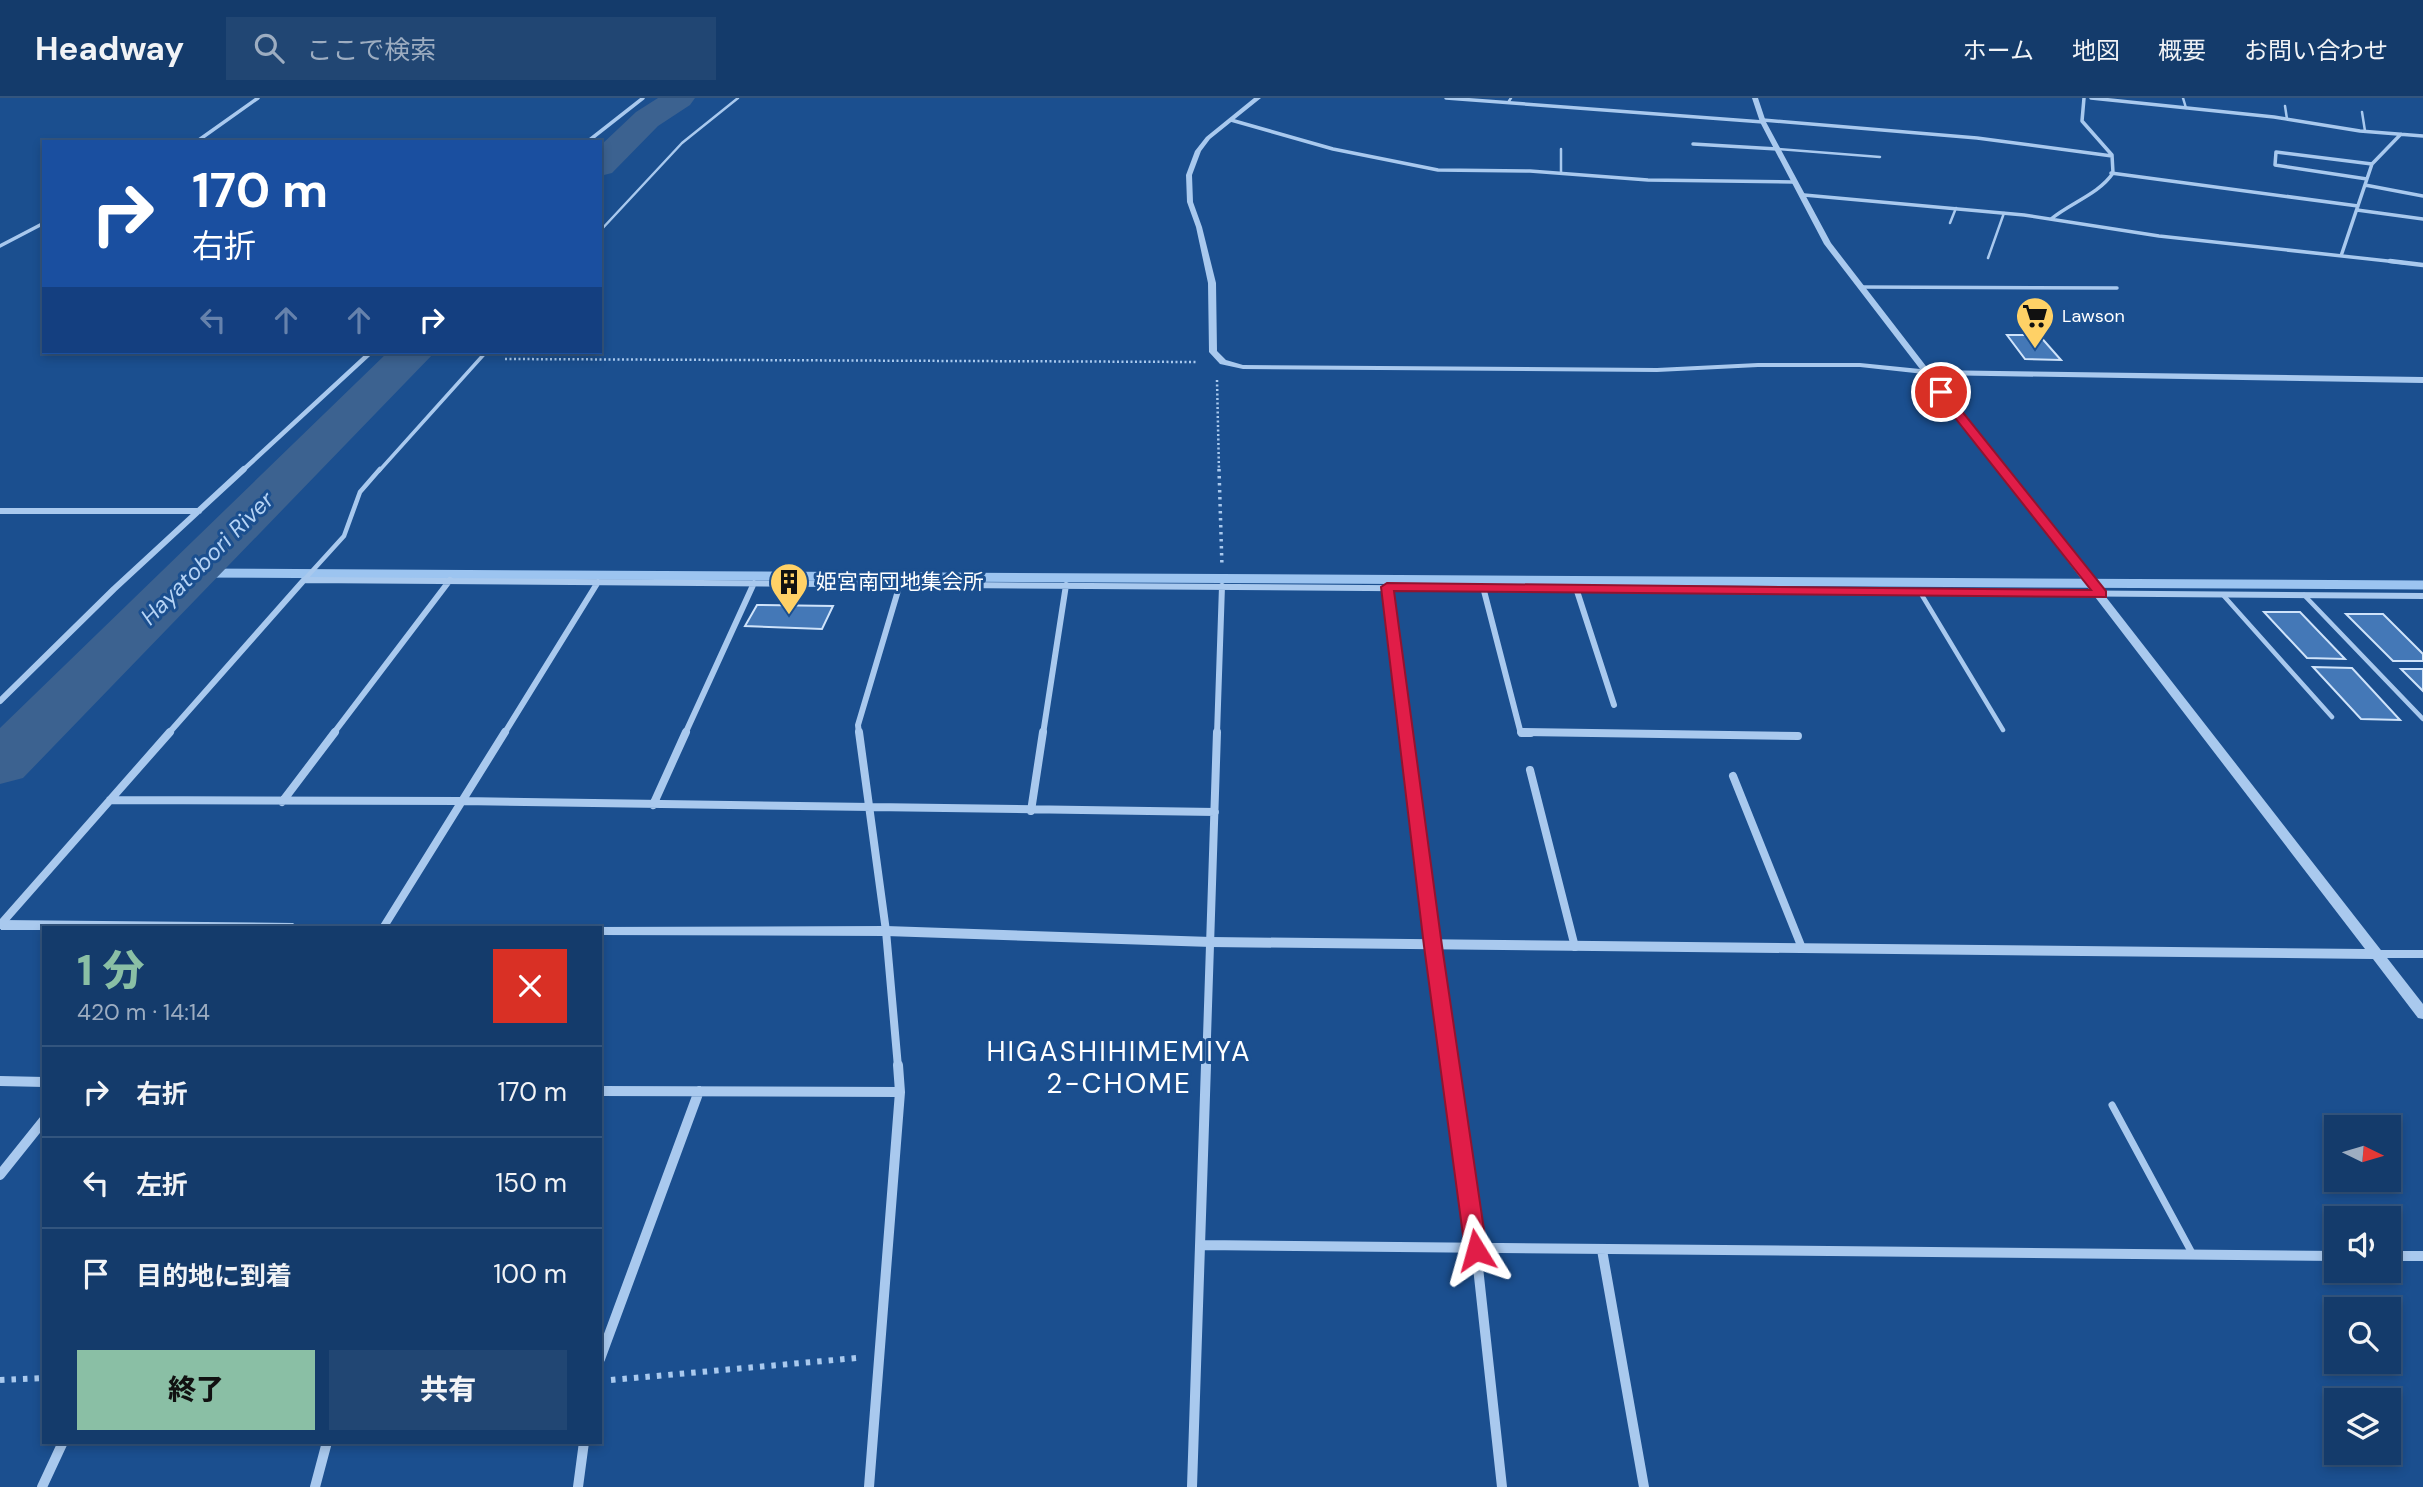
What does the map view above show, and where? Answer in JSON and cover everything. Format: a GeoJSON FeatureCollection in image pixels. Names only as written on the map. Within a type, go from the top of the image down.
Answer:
{"type":"FeatureCollection","features":[{"type":"Feature","properties":{"kind":"street"},"geometry":{"type":"LineString","coordinates":[[199,140],[258,98]]}},
{"type":"Feature","properties":{"kind":"street"},"geometry":{"type":"LineString","coordinates":[[590,140],[643,98]]}},
{"type":"Feature","properties":{"kind":"street"},"geometry":{"type":"LineString","coordinates":[[1258,98],[1208,138],[1198,151],[1189,175],[1188,187],[1212,283],[1213,352],[1223,362],[1243,367],[1657,370],[1758,365],[1860,365],[1925,372],[2423,380]]}},
{"type":"Feature","properties":{"kind":"street"},"geometry":{"type":"LineString","coordinates":[[1446,98],[1510,99],[1977,138],[2112,156]]}},
{"type":"Feature","properties":{"kind":"street"},"geometry":{"type":"LineString","coordinates":[[1755,98],[1763,121],[1793,182],[1804,195],[1828,244],[2423,1014]]}},
{"type":"Feature","properties":{"kind":"street"},"geometry":{"type":"LineString","coordinates":[[2050,219],[2068,205],[2098,190],[2111,173],[2112,156],[2082,121],[2084,98]]}},
{"type":"Feature","properties":{"kind":"street"},"geometry":{"type":"LineString","coordinates":[[2091,98],[2423,136]]}},
{"type":"Feature","properties":{"kind":"street"},"geometry":{"type":"LineString","coordinates":[[1231,120],[1393,163],[1465,172],[1530,171],[1647,180],[1793,182]]}},
{"type":"Feature","properties":{"kind":"street"},"geometry":{"type":"LineString","coordinates":[[2341,256],[2372,164],[2401,134]]}},
{"type":"Feature","properties":{"kind":"street"},"geometry":{"type":"LineString","coordinates":[[1693,144],[1777,149]]}},
{"type":"Feature","properties":{"kind":"street"},"geometry":{"type":"LineString","coordinates":[[2367,179],[2274,165],[2276,152],[2372,164]]}},
{"type":"Feature","properties":{"kind":"street"},"geometry":{"type":"LineString","coordinates":[[2111,173],[2423,219]]}},
{"type":"Feature","properties":{"kind":"street"},"geometry":{"type":"LineString","coordinates":[[2365,185],[2423,196]]}},
{"type":"Feature","properties":{"kind":"street"},"geometry":{"type":"LineString","coordinates":[[1804,195],[2004,213],[2159,236],[2423,265]]}},
{"type":"Feature","properties":{"kind":"street"},"geometry":{"type":"LineString","coordinates":[[0,246],[42,224]]}},
{"type":"Feature","properties":{"kind":"street"},"geometry":{"type":"LineString","coordinates":[[0,701],[114,589],[369,354]]}},
{"type":"Feature","properties":{"kind":"street"},"geometry":{"type":"LineString","coordinates":[[0,511],[200,511]]}},
{"type":"Feature","properties":{"kind":"street"},"geometry":{"type":"LineString","coordinates":[[0,925],[304,580],[2423,596]]}},
{"type":"Feature","properties":{"kind":"street"},"geometry":{"type":"LineString","coordinates":[[282,802],[450,580]]}},
{"type":"Feature","properties":{"kind":"street"},"geometry":{"type":"LineString","coordinates":[[384,926],[598,582]]}},
{"type":"Feature","properties":{"kind":"street"},"geometry":{"type":"LineString","coordinates":[[653,805],[754,583]]}},
{"type":"Feature","properties":{"kind":"street"},"geometry":{"type":"LineString","coordinates":[[869,1487],[900,1092],[886,931],[858,725],[900,584]]}},
{"type":"Feature","properties":{"kind":"street"},"geometry":{"type":"LineString","coordinates":[[1031,811],[1066,585]]}},
{"type":"Feature","properties":{"kind":"street"},"geometry":{"type":"LineString","coordinates":[[1192,1487],[1222,586]]}},
{"type":"Feature","properties":{"kind":"street"},"geometry":{"type":"LineString","coordinates":[[1387,587],[1433,946],[1476,1250],[1502,1487]]}},
{"type":"Feature","properties":{"kind":"street"},"geometry":{"type":"LineString","coordinates":[[1483,587],[1521,734],[1798,736]]}},
{"type":"Feature","properties":{"kind":"street"},"geometry":{"type":"LineString","coordinates":[[1576,588],[1614,705]]}},
{"type":"Feature","properties":{"kind":"street"},"geometry":{"type":"LineString","coordinates":[[1530,770],[1575,947]]}},
{"type":"Feature","properties":{"kind":"street"},"geometry":{"type":"LineString","coordinates":[[1733,776],[1802,948]]}},
{"type":"Feature","properties":{"kind":"street"},"geometry":{"type":"LineString","coordinates":[[110,800],[1215,812]]}},
{"type":"Feature","properties":{"kind":"street"},"geometry":{"type":"LineString","coordinates":[[0,925],[98,926]]}},
{"type":"Feature","properties":{"kind":"street"},"geometry":{"type":"LineString","coordinates":[[602,930],[886,931],[1433,946],[2423,954]]}},
{"type":"Feature","properties":{"kind":"street"},"geometry":{"type":"LineString","coordinates":[[0,1081],[42,1082]]}},
{"type":"Feature","properties":{"kind":"street"},"geometry":{"type":"LineString","coordinates":[[602,1091],[900,1092]]}},
{"type":"Feature","properties":{"kind":"street"},"geometry":{"type":"LineString","coordinates":[[602,1355],[699,1091]]}},
{"type":"Feature","properties":{"kind":"street"},"geometry":{"type":"LineString","coordinates":[[0,1175],[42,1122]]}},
{"type":"Feature","properties":{"kind":"street"},"geometry":{"type":"LineString","coordinates":[[1202,1245],[1476,1250],[2324,1256]]}},
{"type":"Feature","properties":{"kind":"street"},"geometry":{"type":"LineString","coordinates":[[1601,1250],[1644,1487]]}},
{"type":"Feature","properties":{"kind":"street"},"geometry":{"type":"LineString","coordinates":[[2401,1256],[2423,1256]]}},
{"type":"Feature","properties":{"kind":"street"},"geometry":{"type":"LineString","coordinates":[[42,1487],[62,1444]]}},
{"type":"Feature","properties":{"kind":"street"},"geometry":{"type":"LineString","coordinates":[[315,1487],[326,1444]]}},
{"type":"Feature","properties":{"kind":"street"},"geometry":{"type":"LineString","coordinates":[[578,1487],[584,1444]]}},
{"type":"Feature","properties":{"kind":"lane"},"geometry":{"type":"LineString","coordinates":[[602,229],[661,162],[688,136],[738,98]]}},
{"type":"Feature","properties":{"kind":"lane"},"geometry":{"type":"LineString","coordinates":[[2183,98],[2186,108]]}},
{"type":"Feature","properties":{"kind":"lane"},"geometry":{"type":"LineString","coordinates":[[2285,106],[2287,119]]}},
{"type":"Feature","properties":{"kind":"lane"},"geometry":{"type":"LineString","coordinates":[[2362,112],[2365,131]]}},
{"type":"Feature","properties":{"kind":"lane"},"geometry":{"type":"LineString","coordinates":[[1561,149],[1561,173]]}},
{"type":"Feature","properties":{"kind":"lane"},"geometry":{"type":"LineString","coordinates":[[1777,149],[1880,157]]}},
{"type":"Feature","properties":{"kind":"lane"},"geometry":{"type":"LineString","coordinates":[[1950,223],[1956,208]]}},
{"type":"Feature","properties":{"kind":"lane"},"geometry":{"type":"LineString","coordinates":[[1988,258],[2004,213]]}},
{"type":"Feature","properties":{"kind":"lane"},"geometry":{"type":"LineString","coordinates":[[1862,287],[2117,288]]}},
{"type":"Feature","properties":{"kind":"lane"},"geometry":{"type":"LineString","coordinates":[[304,580],[344,536],[360,492],[484,354]]}},
{"type":"Feature","properties":{"kind":"lane"},"geometry":{"type":"LineString","coordinates":[[1920,592],[2003,730]]}},
{"type":"Feature","properties":{"kind":"lane"},"geometry":{"type":"LineString","coordinates":[[2223,595],[2332,717]]}},
{"type":"Feature","properties":{"kind":"lane"},"geometry":{"type":"LineString","coordinates":[[2304,595],[2423,719]]}},
{"type":"Feature","properties":{"kind":"lane"},"geometry":{"type":"LineString","coordinates":[[2112,1105],[2193,1255]]}},
{"type":"Feature","properties":{"kind":"path"},"geometry":{"type":"LineString","coordinates":[[479,359],[1223,362],[1217,375],[1222,586]]}},
{"type":"Feature","properties":{"kind":"path"},"geometry":{"type":"LineString","coordinates":[[602,1381],[879,1356]]}},
{"type":"Feature","properties":{"kind":"path"},"geometry":{"type":"LineString","coordinates":[[0,1380],[42,1378]]}},
{"type":"Feature","properties":{"kind":"building","name":"Lawson"},"geometry":{"type":"Polygon","coordinates":[[[2007,335],[2039,335],[2061,360],[2025,359],[2007,335]]]}},
{"type":"Feature","properties":{"kind":"building","name":"姫宮南団地集会所"},"geometry":{"type":"Polygon","coordinates":[[[757,605],[833,606],[822,629],[745,626],[757,605]]]}},
{"type":"Feature","properties":{"kind":"building"},"geometry":{"type":"Polygon","coordinates":[[[2264,612],[2300,612],[2345,659],[2307,658],[2264,612]]]}},
{"type":"Feature","properties":{"kind":"building"},"geometry":{"type":"Polygon","coordinates":[[[2346,614],[2383,614],[2423,654],[2423,661],[2393,661],[2346,614]]]}},
{"type":"Feature","properties":{"kind":"building"},"geometry":{"type":"Polygon","coordinates":[[[2313,667],[2352,668],[2400,720],[2361,719],[2313,667]]]}},
{"type":"Feature","properties":{"kind":"building"},"geometry":{"type":"Polygon","coordinates":[[[2401,669],[2423,669],[2423,691],[2401,669]]]}},
{"type":"Feature","properties":{"kind":"waterway","name":"Hayatobori River"},"geometry":{"type":"LineString","coordinates":[[602,164],[647,119],[679,98]]}},
{"type":"Feature","properties":{"kind":"waterway","name":"Hayatobori River"},"geometry":{"type":"LineString","coordinates":[[0,764],[411,354]]}},
{"type":"Feature","properties":{"kind":"waterway"},"geometry":{"type":"LineString","coordinates":[[192,573],[2423,585]]}},
{"type":"Feature","properties":{"kind":"place","name":"Lawson"},"geometry":{"type":"Point","coordinates":[2035,350]}},
{"type":"Feature","properties":{"kind":"place","name":"姫宮南団地集会所"},"geometry":{"type":"Point","coordinates":[789,616]}},
{"type":"Feature","properties":{"kind":"district","name":"HIGASHIHIMEMIYA 2-CHOME"},"geometry":{"type":"Point","coordinates":[1119,1067]}},
{"type":"Feature","properties":{"kind":"route"},"geometry":{"type":"LineString","coordinates":[[1476,1250],[1433,946],[1387,587],[2101,594],[1941,392]]}}]}
